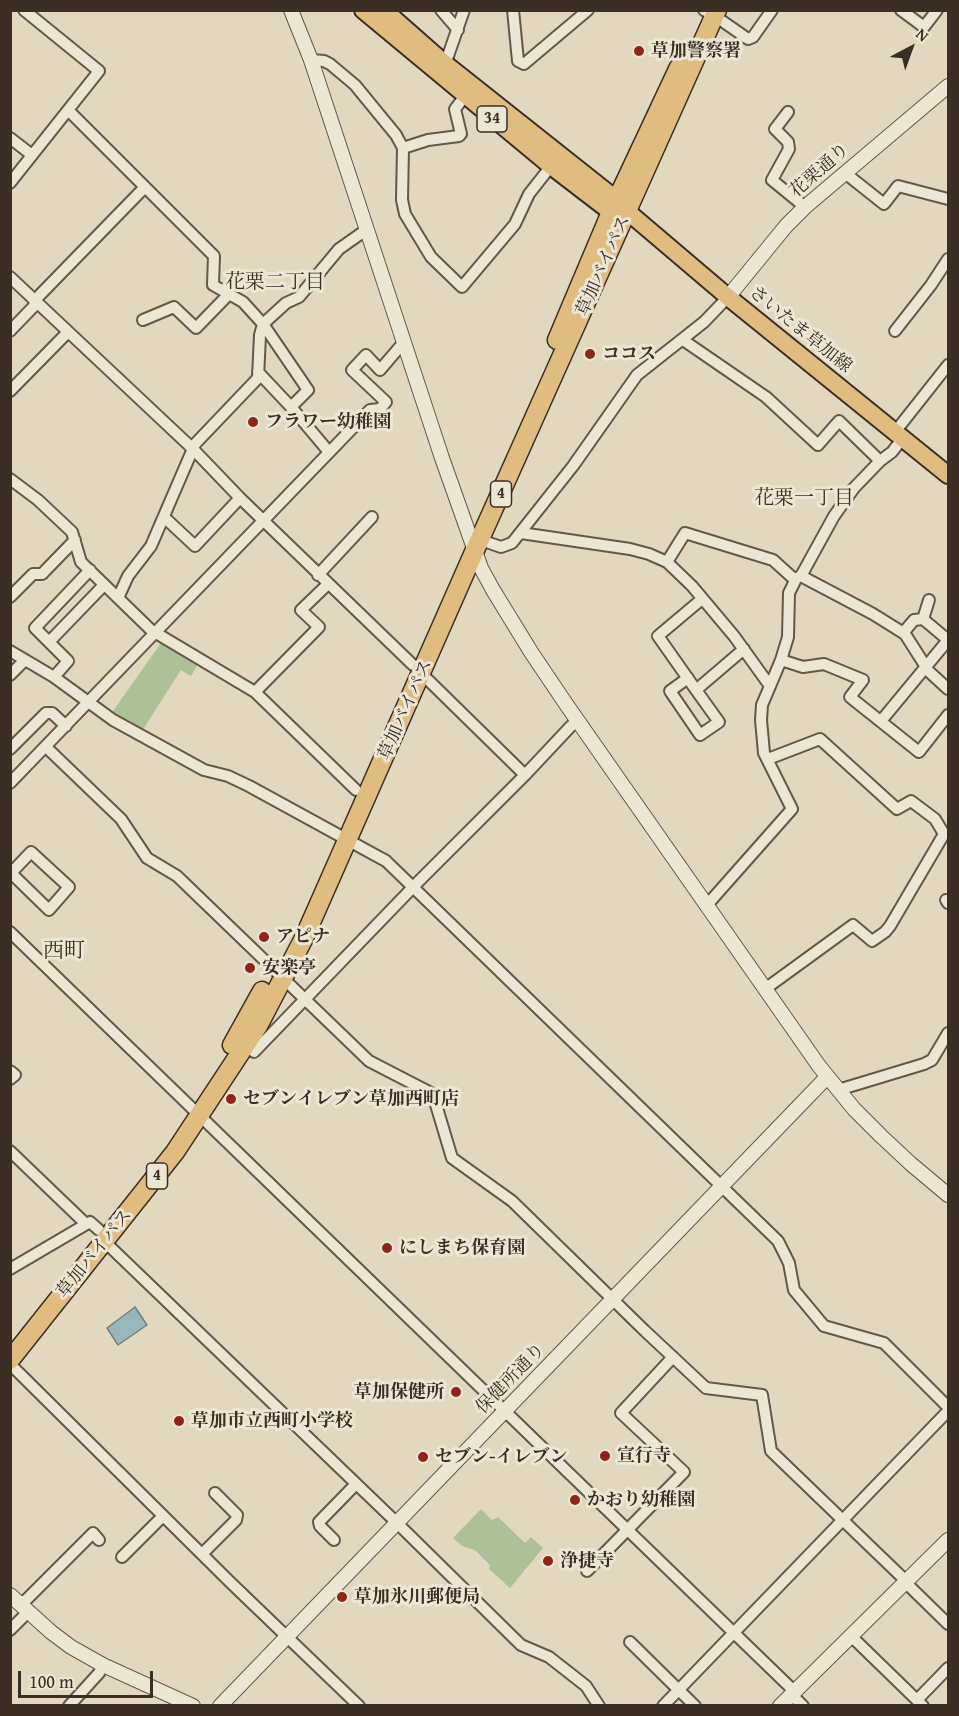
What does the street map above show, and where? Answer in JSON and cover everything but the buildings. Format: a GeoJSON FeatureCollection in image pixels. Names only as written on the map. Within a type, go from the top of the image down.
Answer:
{"type":"FeatureCollection","features":[{"type":"Feature","properties":{"kind":"highway","name":"草加バイパス"},"geometry":{"type":"LineString","coordinates":[[10,1341],[196,1112],[258,1026],[279,973],[304,938],[343,836],[475,542],[619,208],[709,12]]}},
{"type":"Feature","properties":{"kind":"highway","name":"草加バイパス"},"geometry":{"type":"LineString","coordinates":[[343,836],[356,790],[417,669]]}},
{"type":"Feature","properties":{"kind":"highway","name":"草加バイパス"},"geometry":{"type":"LineString","coordinates":[[10,1362],[97,1232]]}},
{"type":"Feature","properties":{"kind":"main road","name":"さいたま草加線"},"geometry":{"type":"LineString","coordinates":[[363,10],[551,166],[619,208]]}},
{"type":"Feature","properties":{"kind":"main road","name":"さいたま草加線"},"geometry":{"type":"LineString","coordinates":[[384,10],[619,208],[948,475]]}},
{"type":"Feature","properties":{"kind":"street"},"geometry":{"type":"LineString","coordinates":[[10,183],[99,71],[24,10]]}},
{"type":"Feature","properties":{"kind":"street"},"geometry":{"type":"LineString","coordinates":[[291,10],[311,60],[442,458],[475,542],[481,568],[511,621],[578,721],[827,1077],[910,1164],[948,1192]]}},
{"type":"Feature","properties":{"kind":"street"},"geometry":{"type":"LineString","coordinates":[[441,10],[458,30]]}},
{"type":"Feature","properties":{"kind":"street"},"geometry":{"type":"LineString","coordinates":[[443,62],[448,56],[464,10]]}},
{"type":"Feature","properties":{"kind":"street"},"geometry":{"type":"LineString","coordinates":[[513,10],[518,61],[524,64],[588,10]]}},
{"type":"Feature","properties":{"kind":"street"},"geometry":{"type":"LineString","coordinates":[[709,12],[748,39],[753,37],[772,10]]}},
{"type":"Feature","properties":{"kind":"street"},"geometry":{"type":"LineString","coordinates":[[901,10],[924,27],[937,10]]}},
{"type":"Feature","properties":{"kind":"street"},"geometry":{"type":"LineString","coordinates":[[311,60],[330,64],[355,85],[396,135],[403,148],[402,200],[405,214],[431,257],[462,287],[515,224],[529,194],[551,166]]}},
{"type":"Feature","properties":{"kind":"street","name":"花栗通り"},"geometry":{"type":"LineString","coordinates":[[728,297],[786,226],[805,207],[948,86]]}},
{"type":"Feature","properties":{"kind":"street"},"geometry":{"type":"LineString","coordinates":[[403,148],[428,140],[459,136],[461,134],[455,109],[465,96]]}},
{"type":"Feature","properties":{"kind":"street"},"geometry":{"type":"LineString","coordinates":[[69,111],[214,256],[213,285],[243,302],[263,324],[308,390],[291,407]]}},
{"type":"Feature","properties":{"kind":"street"},"geometry":{"type":"LineString","coordinates":[[788,112],[775,129],[788,142],[789,149],[772,180],[805,207]]}},
{"type":"Feature","properties":{"kind":"street"},"geometry":{"type":"LineString","coordinates":[[10,138],[32,156]]}},
{"type":"Feature","properties":{"kind":"street"},"geometry":{"type":"LineString","coordinates":[[845,173],[885,204],[898,186],[948,199]]}},
{"type":"Feature","properties":{"kind":"street"},"geometry":{"type":"LineString","coordinates":[[13,324],[144,188]]}},
{"type":"Feature","properties":{"kind":"street"},"geometry":{"type":"LineString","coordinates":[[118,598],[128,576],[151,546],[193,449],[258,378],[260,335],[263,324],[286,303],[299,297],[339,249],[366,230]]}},
{"type":"Feature","properties":{"kind":"street"},"geometry":{"type":"LineString","coordinates":[[895,331],[948,259]]}},
{"type":"Feature","properties":{"kind":"street"},"geometry":{"type":"LineString","coordinates":[[10,277],[193,449],[263,521],[525,775]]}},
{"type":"Feature","properties":{"kind":"street"},"geometry":{"type":"LineString","coordinates":[[143,320],[174,307],[196,328],[229,294]]}},
{"type":"Feature","properties":{"kind":"street"},"geometry":{"type":"LineString","coordinates":[[475,542],[501,547],[512,543],[573,466],[637,375],[705,322],[728,297]]}},
{"type":"Feature","properties":{"kind":"street"},"geometry":{"type":"LineString","coordinates":[[10,391],[68,332]]}},
{"type":"Feature","properties":{"kind":"street"},"geometry":{"type":"LineString","coordinates":[[683,340],[766,397],[818,445],[839,421],[880,461]]}},
{"type":"Feature","properties":{"kind":"street"},"geometry":{"type":"LineString","coordinates":[[10,783],[370,410],[380,409],[386,402],[352,370],[366,356],[380,370],[404,342]]}},
{"type":"Feature","properties":{"kind":"street"},"geometry":{"type":"LineString","coordinates":[[706,905],[792,808],[764,753],[761,720],[762,705],[788,637],[789,593],[843,502],[880,461],[892,452],[899,435],[948,365]]}},
{"type":"Feature","properties":{"kind":"street"},"geometry":{"type":"LineString","coordinates":[[258,372],[329,452]]}},
{"type":"Feature","properties":{"kind":"street"},"geometry":{"type":"LineString","coordinates":[[10,479],[38,500],[72,532],[81,562],[155,633],[255,692],[356,790]]}},
{"type":"Feature","properties":{"kind":"street"},"geometry":{"type":"LineString","coordinates":[[164,518],[195,546],[240,498]]}},
{"type":"Feature","properties":{"kind":"street"},"geometry":{"type":"LineString","coordinates":[[318,574],[372,517]]}},
{"type":"Feature","properties":{"kind":"street"},"geometry":{"type":"LineString","coordinates":[[521,533],[630,549],[667,562],[744,649],[770,686]]}},
{"type":"Feature","properties":{"kind":"street"},"geometry":{"type":"LineString","coordinates":[[667,562],[685,533],[773,560],[797,577],[873,614],[903,633],[925,667],[948,689]]}},
{"type":"Feature","properties":{"kind":"street"},"geometry":{"type":"LineString","coordinates":[[10,597],[33,574],[42,574],[75,540]]}},
{"type":"Feature","properties":{"kind":"street"},"geometry":{"type":"LineString","coordinates":[[54,677],[68,661],[35,628],[90,570]]}},
{"type":"Feature","properties":{"kind":"street"},"geometry":{"type":"LineString","coordinates":[[255,692],[318,627],[301,610],[328,584]]}},
{"type":"Feature","properties":{"kind":"street"},"geometry":{"type":"LineString","coordinates":[[49,642],[104,585]]}},
{"type":"Feature","properties":{"kind":"street"},"geometry":{"type":"LineString","coordinates":[[688,678],[670,691],[700,735],[719,722],[696,690],[688,678],[658,636],[702,599]]}},
{"type":"Feature","properties":{"kind":"street"},"geometry":{"type":"LineString","coordinates":[[923,619],[929,600]]}},
{"type":"Feature","properties":{"kind":"street"},"geometry":{"type":"LineString","coordinates":[[880,721],[948,640],[923,619],[914,620],[903,633]]}},
{"type":"Feature","properties":{"kind":"street"},"geometry":{"type":"LineString","coordinates":[[696,690],[744,649]]}},
{"type":"Feature","properties":{"kind":"street"},"geometry":{"type":"LineString","coordinates":[[10,651],[54,677],[113,720],[204,770],[228,776],[249,786],[386,861],[778,1241],[789,1263],[794,1290],[824,1326],[884,1343],[948,1409],[663,1706]]}},
{"type":"Feature","properties":{"kind":"street"},"geometry":{"type":"LineString","coordinates":[[10,675],[25,660]]}},
{"type":"Feature","properties":{"kind":"street"},"geometry":{"type":"LineString","coordinates":[[781,660],[803,667],[824,664],[863,680],[850,697],[920,752],[948,715]]}},
{"type":"Feature","properties":{"kind":"street"},"geometry":{"type":"LineString","coordinates":[[10,749],[46,713],[52,713],[66,726]]}},
{"type":"Feature","properties":{"kind":"street"},"geometry":{"type":"LineString","coordinates":[[254,1052],[578,721]]}},
{"type":"Feature","properties":{"kind":"street"},"geometry":{"type":"LineString","coordinates":[[765,989],[854,925],[872,941],[885,932],[944,834],[935,819],[913,798],[897,809],[820,739],[768,759]]}},
{"type":"Feature","properties":{"kind":"street"},"geometry":{"type":"LineString","coordinates":[[46,747],[121,819],[147,858],[177,876],[369,1061],[429,1092],[434,1098],[452,1158],[512,1201],[706,1388],[762,1395],[771,1451],[948,1624]]}},
{"type":"Feature","properties":{"kind":"street"},"geometry":{"type":"LineString","coordinates":[[31,852],[69,887],[49,910],[11,874],[31,852]]}},
{"type":"Feature","properties":{"kind":"street"},"geometry":{"type":"LineString","coordinates":[[10,932],[627,1531],[734,1631],[803,1706]]}},
{"type":"Feature","properties":{"kind":"street"},"geometry":{"type":"LineString","coordinates":[[838,1090],[932,1060],[948,1033]]}},
{"type":"Feature","properties":{"kind":"street"},"geometry":{"type":"LineString","coordinates":[[10,1071],[15,1075],[10,1079]]}},
{"type":"Feature","properties":{"kind":"street","name":"保健所通り"},"geometry":{"type":"LineString","coordinates":[[220,1706],[827,1077]]}},
{"type":"Feature","properties":{"kind":"street"},"geometry":{"type":"LineString","coordinates":[[10,1151],[97,1232],[521,1645],[549,1657],[586,1686],[599,1706]]}},
{"type":"Feature","properties":{"kind":"street"},"geometry":{"type":"LineString","coordinates":[[10,1269],[97,1232]]}},
{"type":"Feature","properties":{"kind":"street"},"geometry":{"type":"LineString","coordinates":[[587,1571],[684,1472],[621,1413],[673,1357]]}},
{"type":"Feature","properties":{"kind":"street"},"geometry":{"type":"LineString","coordinates":[[10,1362],[202,1554],[359,1706]]}},
{"type":"Feature","properties":{"kind":"street"},"geometry":{"type":"LineString","coordinates":[[334,1540],[319,1522],[356,1484]]}},
{"type":"Feature","properties":{"kind":"street"},"geometry":{"type":"LineString","coordinates":[[202,1554],[236,1520],[237,1515],[215,1493]]}},
{"type":"Feature","properties":{"kind":"street"},"geometry":{"type":"LineString","coordinates":[[122,1557],[164,1516]]}},
{"type":"Feature","properties":{"kind":"street"},"geometry":{"type":"LineString","coordinates":[[10,1630],[20,1604],[93,1533],[99,1540]]}},
{"type":"Feature","properties":{"kind":"street"},"geometry":{"type":"LineString","coordinates":[[780,1706],[948,1540]]}},
{"type":"Feature","properties":{"kind":"street"},"geometry":{"type":"LineString","coordinates":[[20,1604],[61,1640],[103,1665],[175,1701],[193,1706]]}},
{"type":"Feature","properties":{"kind":"street"},"geometry":{"type":"LineString","coordinates":[[851,1636],[920,1703],[948,1668]]}},
{"type":"Feature","properties":{"kind":"street"},"geometry":{"type":"LineString","coordinates":[[630,1642],[695,1706]]}},
{"type":"Feature","properties":{"kind":"street"},"geometry":{"type":"LineString","coordinates":[[69,1706],[99,1673],[103,1665]]}},
{"type":"Feature","properties":{"kind":"green space"},"geometry":{"type":"Polygon","coordinates":[[[163,640],[199,662],[191,676],[181,670],[142,731],[111,714],[163,640]]]}},
{"type":"Feature","properties":{"kind":"green space"},"geometry":{"type":"Polygon","coordinates":[[[481,1509],[492,1520],[498,1517],[525,1543],[531,1537],[543,1548],[510,1588],[489,1569],[490,1565],[475,1550],[462,1546],[453,1538],[481,1509]]]}},
{"type":"Feature","properties":{"kind":"water"},"geometry":{"type":"Polygon","coordinates":[[[135,1307],[147,1325],[118,1345],[107,1328],[135,1307]]]}},
{"type":"Feature","properties":{"kind":"place","name":"草加警察署"},"geometry":{"type":"Point","coordinates":[639,51]}},
{"type":"Feature","properties":{"kind":"place","name":"ココス"},"geometry":{"type":"Point","coordinates":[590,354]}},
{"type":"Feature","properties":{"kind":"place","name":"フラワー幼稚園"},"geometry":{"type":"Point","coordinates":[253,422]}},
{"type":"Feature","properties":{"kind":"place","name":"アピナ"},"geometry":{"type":"Point","coordinates":[264,937]}},
{"type":"Feature","properties":{"kind":"place","name":"安楽亭"},"geometry":{"type":"Point","coordinates":[250,968]}},
{"type":"Feature","properties":{"kind":"place","name":"セブンイレブン草加西町店"},"geometry":{"type":"Point","coordinates":[231,1099]}},
{"type":"Feature","properties":{"kind":"place","name":"にしまち保育園"},"geometry":{"type":"Point","coordinates":[387,1248]}},
{"type":"Feature","properties":{"kind":"place","name":"草加保健所"},"geometry":{"type":"Point","coordinates":[456,1392]}},
{"type":"Feature","properties":{"kind":"place","name":"草加市立西町小学校"},"geometry":{"type":"Point","coordinates":[179,1421]}},
{"type":"Feature","properties":{"kind":"place","name":"宣行寺"},"geometry":{"type":"Point","coordinates":[605,1456]}},
{"type":"Feature","properties":{"kind":"place","name":"セブン-イレブン"},"geometry":{"type":"Point","coordinates":[423,1457]}},
{"type":"Feature","properties":{"kind":"place","name":"かおり幼稚園"},"geometry":{"type":"Point","coordinates":[575,1500]}},
{"type":"Feature","properties":{"kind":"place","name":"浄捷寺"},"geometry":{"type":"Point","coordinates":[548,1561]}},
{"type":"Feature","properties":{"kind":"place","name":"草加氷川郵便局"},"geometry":{"type":"Point","coordinates":[342,1597]}},
{"type":"Feature","properties":{"kind":"district","name":"花栗二丁目"},"geometry":{"type":"Point","coordinates":[275,283]}},
{"type":"Feature","properties":{"kind":"district","name":"花栗一丁目"},"geometry":{"type":"Point","coordinates":[804,499]}},
{"type":"Feature","properties":{"kind":"district","name":"西町"},"geometry":{"type":"Point","coordinates":[64,952]}}]}
